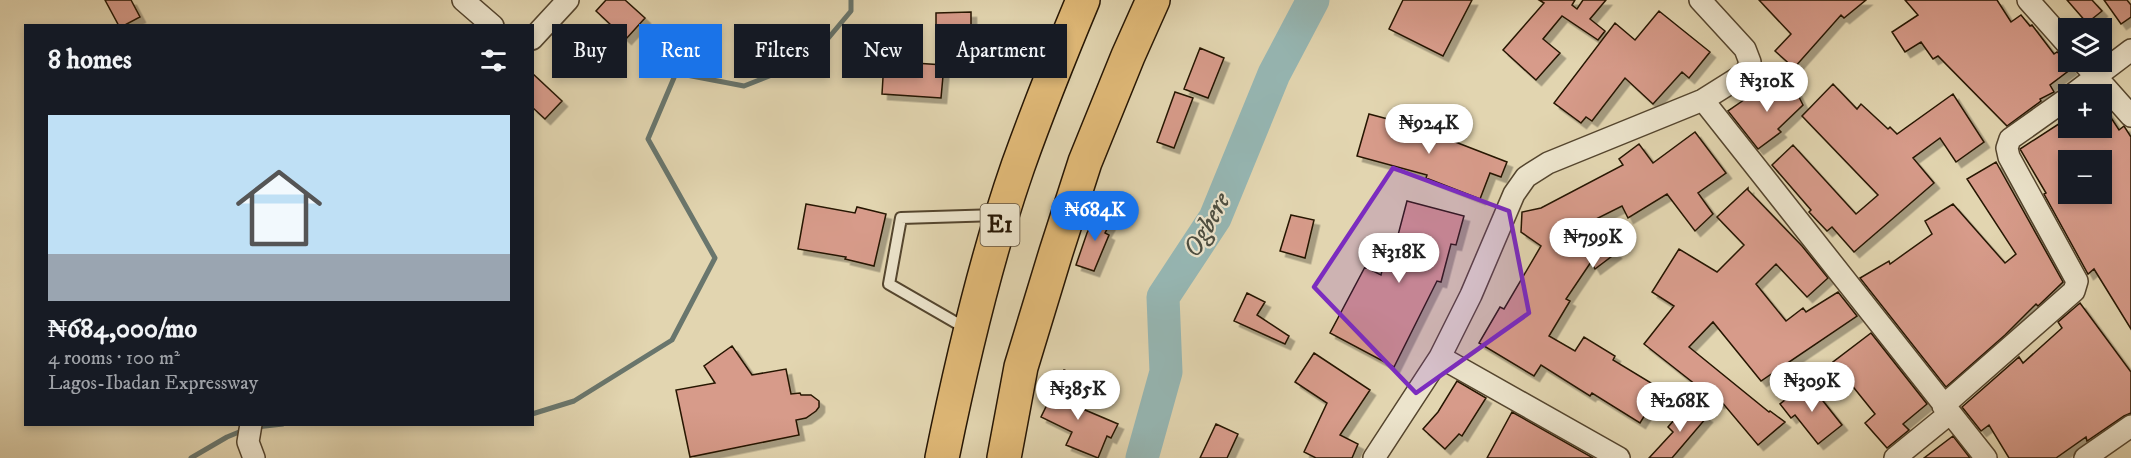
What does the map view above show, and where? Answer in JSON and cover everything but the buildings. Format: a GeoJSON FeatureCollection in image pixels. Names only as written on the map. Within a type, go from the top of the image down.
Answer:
{"type":"FeatureCollection","features":[{"type":"Feature","properties":{"kind":"highway","name":"E1"},"geometry":{"type":"LineString","coordinates":[[942,458],[961,364],[1017,169],[1047,86],[1083,0]]}},
{"type":"Feature","properties":{"kind":"highway","name":"E1"},"geometry":{"type":"LineString","coordinates":[[1004,458],[1021,367],[1085,162],[1153,0]]}},
{"type":"Feature","properties":{"kind":"street"},"geometry":{"type":"LineString","coordinates":[[463,0],[491,24]]}},
{"type":"Feature","properties":{"kind":"street"},"geometry":{"type":"LineString","coordinates":[[534,37],[568,0]]}},
{"type":"Feature","properties":{"kind":"street"},"geometry":{"type":"LineString","coordinates":[[1374,458],[1440,357],[1471,295],[1514,194],[1526,177],[1548,163],[1703,100],[1746,72],[1750,62],[1745,49],[1700,0]]}},
{"type":"Feature","properties":{"kind":"street"},"geometry":{"type":"LineString","coordinates":[[2028,0],[2058,34]]}},
{"type":"Feature","properties":{"kind":"street"},"geometry":{"type":"LineString","coordinates":[[2088,84],[2131,50]]}},
{"type":"Feature","properties":{"kind":"street"},"geometry":{"type":"LineString","coordinates":[[2093,72],[2131,116]]}},
{"type":"Feature","properties":{"kind":"street"},"geometry":{"type":"LineString","coordinates":[[1703,100],[1986,458]]}},
{"type":"Feature","properties":{"kind":"street"},"geometry":{"type":"LineString","coordinates":[[1895,458],[2077,286],[2077,281],[2009,157],[2007,148],[2010,139],[2058,105]]}},
{"type":"Feature","properties":{"kind":"street"},"geometry":{"type":"LineString","coordinates":[[1440,357],[1619,458]]}},
{"type":"Feature","properties":{"kind":"street"},"geometry":{"type":"LineString","coordinates":[[251,426],[249,442],[254,458]]}},
{"type":"Feature","properties":{"kind":"street"},"geometry":{"type":"LineString","coordinates":[[2085,458],[2131,426]]}},
{"type":"Feature","properties":{"kind":"lane"},"geometry":{"type":"LineString","coordinates":[[970,330],[889,284],[901,218],[1003,215]]}},
{"type":"Feature","properties":{"kind":"highlighted area"},"geometry":{"type":"Polygon","coordinates":[[[1393,168],[1509,211],[1529,313],[1416,393],[1314,287],[1393,168]]]}},
{"type":"Feature","properties":{"kind":"waterway"},"geometry":{"type":"LineString","coordinates":[[534,413],[574,401],[672,340],[715,258],[648,139],[676,73],[744,86],[810,60],[851,11],[851,0]]}},
{"type":"Feature","properties":{"kind":"waterway","name":"Ogbere"},"geometry":{"type":"LineString","coordinates":[[1142,458],[1166,372],[1163,297],[1215,218],[1274,74],[1313,0]]}},
{"type":"Feature","properties":{"kind":"waterway"},"geometry":{"type":"LineString","coordinates":[[256,427],[265,426]]}},
{"type":"Feature","properties":{"kind":"waterway"},"geometry":{"type":"LineString","coordinates":[[191,458],[244,430]]}}]}
